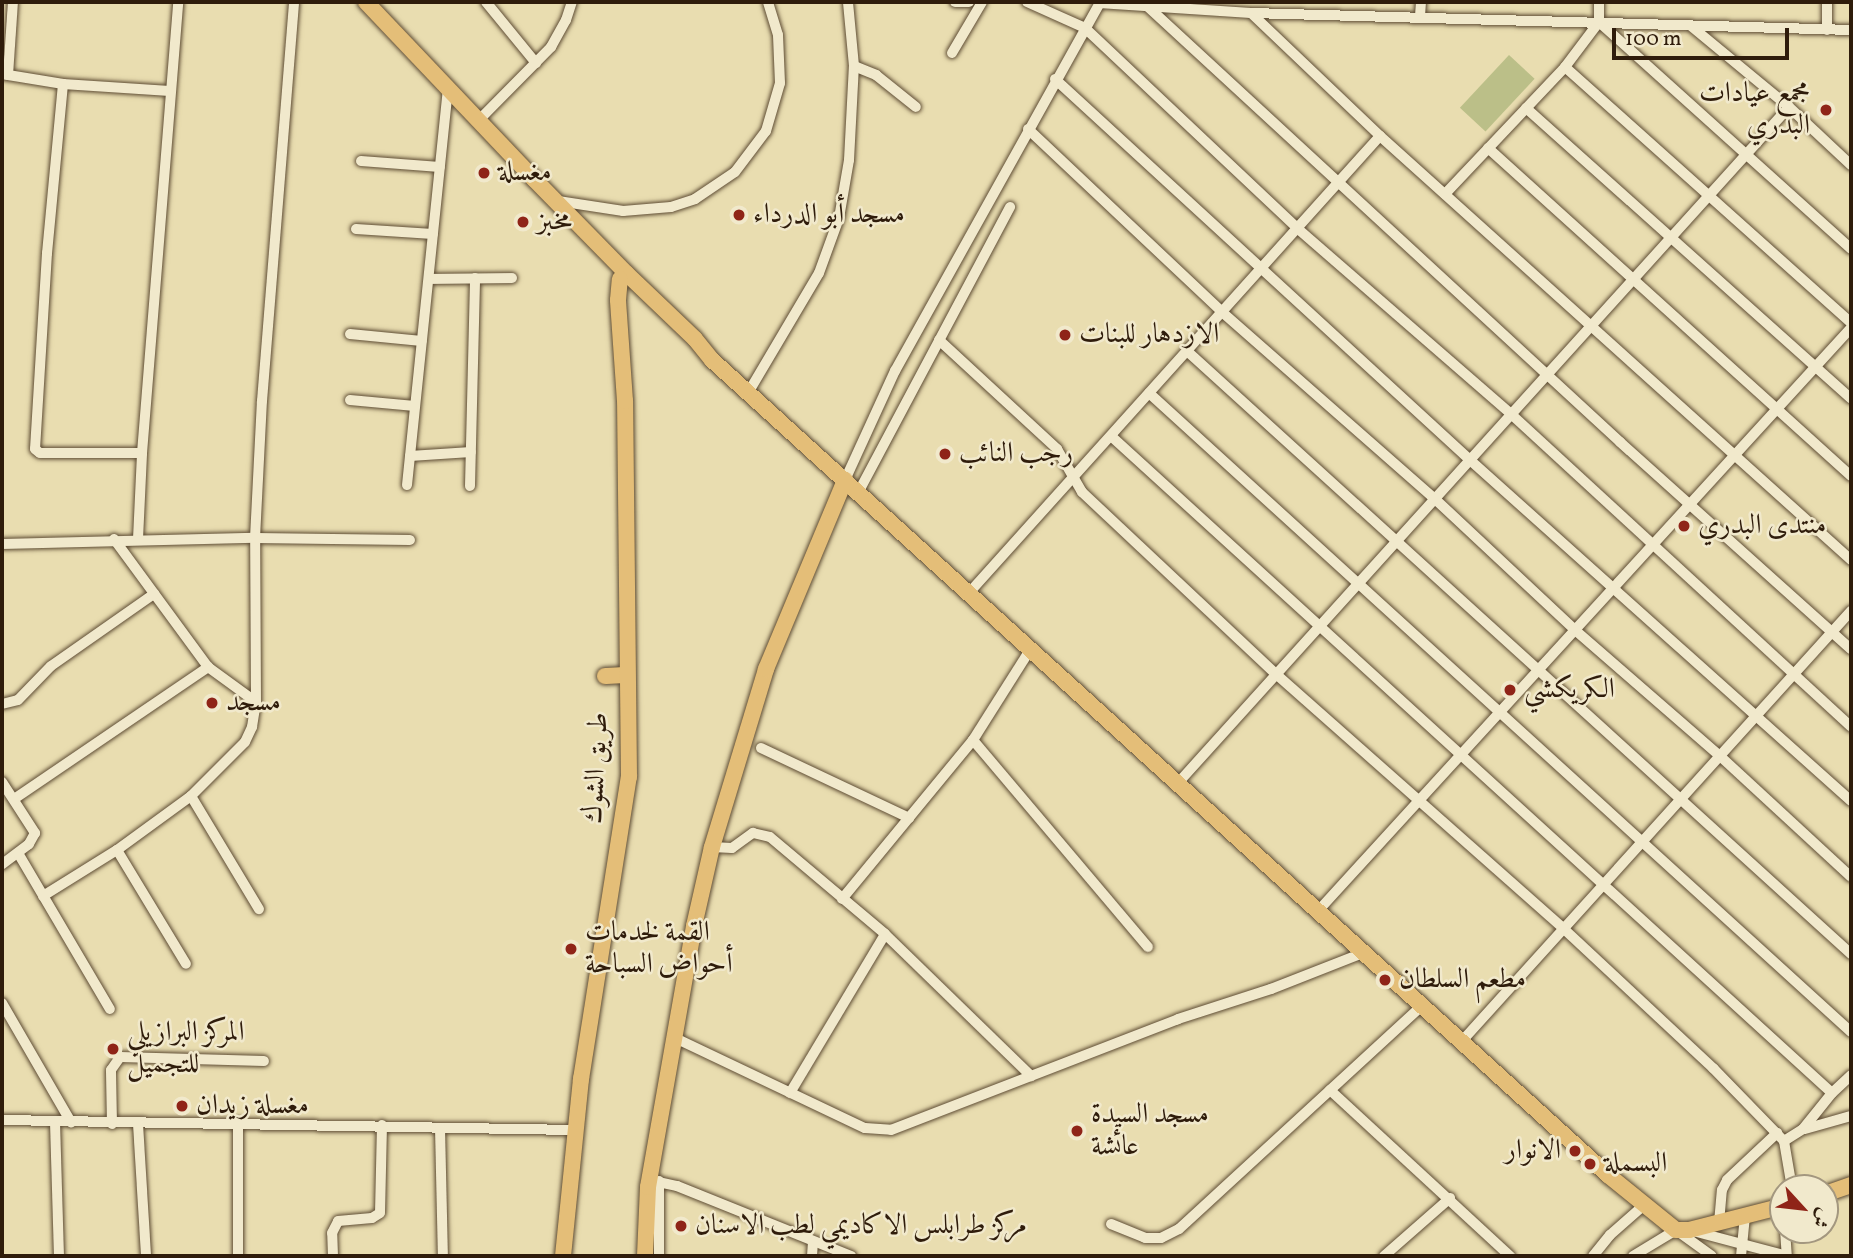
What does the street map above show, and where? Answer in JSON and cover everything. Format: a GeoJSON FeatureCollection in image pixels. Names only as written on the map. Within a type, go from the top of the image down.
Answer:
{"type":"FeatureCollection","features":[{"type":"Feature","properties":{"kind":"main road"},"geometry":{"type":"LineString","coordinates":[[366,2],[557,201],[623,276]]}},
{"type":"Feature","properties":{"kind":"main road"},"geometry":{"type":"LineString","coordinates":[[534,179],[553,210],[695,339],[712,360],[1644,1205],[1683,1230],[1769,1210]]}},
{"type":"Feature","properties":{"kind":"main road","name":"طريق الشوك"},"geometry":{"type":"LineString","coordinates":[[563,1256],[574,1130],[626,802],[629,758],[625,401],[618,300],[623,276]]}},
{"type":"Feature","properties":{"kind":"main road"},"geometry":{"type":"LineString","coordinates":[[645,1256],[673,1037],[712,847],[766,669],[845,481]]}},
{"type":"Feature","properties":{"kind":"main road"},"geometry":{"type":"LineString","coordinates":[[605,676],[626,675]]}},
{"type":"Feature","properties":{"kind":"street"},"geometry":{"type":"LineString","coordinates":[[13,2],[5,74],[63,84],[170,91]]}},
{"type":"Feature","properties":{"kind":"street"},"geometry":{"type":"LineString","coordinates":[[138,539],[142,453],[178,2]]}},
{"type":"Feature","properties":{"kind":"street"},"geometry":{"type":"LineString","coordinates":[[43,896],[117,850],[191,796],[245,742],[252,727],[256,702],[255,537],[262,401],[294,2]]}},
{"type":"Feature","properties":{"kind":"street"},"geometry":{"type":"LineString","coordinates":[[486,2],[536,63]]}},
{"type":"Feature","properties":{"kind":"street"},"geometry":{"type":"LineString","coordinates":[[479,120],[536,63],[560,33],[572,2]]}},
{"type":"Feature","properties":{"kind":"street"},"geometry":{"type":"LineString","coordinates":[[557,201],[623,211],[659,209],[695,199],[735,172],[766,131],[780,83],[779,35],[768,2]]}},
{"type":"Feature","properties":{"kind":"street"},"geometry":{"type":"LineString","coordinates":[[748,393],[810,290],[834,236],[847,179],[854,66],[848,2]]}},
{"type":"Feature","properties":{"kind":"street"},"geometry":{"type":"LineString","coordinates":[[955,2],[969,2]]}},
{"type":"Feature","properties":{"kind":"street"},"geometry":{"type":"LineString","coordinates":[[952,53],[982,2]]}},
{"type":"Feature","properties":{"kind":"street"},"geometry":{"type":"LineString","coordinates":[[1027,2],[1085,27],[1297,228],[1511,414],[1851,727]]}},
{"type":"Feature","properties":{"kind":"street"},"geometry":{"type":"LineString","coordinates":[[845,481],[895,371],[1100,2],[1251,13],[1851,30]]}},
{"type":"Feature","properties":{"kind":"street"},"geometry":{"type":"LineString","coordinates":[[1420,2],[1420,16]]}},
{"type":"Feature","properties":{"kind":"street"},"geometry":{"type":"LineString","coordinates":[[1445,194],[1565,67],[1599,22],[1599,2]]}},
{"type":"Feature","properties":{"kind":"street"},"geometry":{"type":"LineString","coordinates":[[1827,2],[1827,30]]}},
{"type":"Feature","properties":{"kind":"street"},"geometry":{"type":"LineString","coordinates":[[1146,5],[1338,184],[1851,649]]}},
{"type":"Feature","properties":{"kind":"street"},"geometry":{"type":"LineString","coordinates":[[1251,13],[1380,136],[1851,560]]}},
{"type":"Feature","properties":{"kind":"street"},"geometry":{"type":"LineString","coordinates":[[1599,22],[1851,249]]}},
{"type":"Feature","properties":{"kind":"street"},"geometry":{"type":"LineString","coordinates":[[1691,26],[1789,107],[1851,164]]}},
{"type":"Feature","properties":{"kind":"street"},"geometry":{"type":"LineString","coordinates":[[854,66],[876,75],[916,107]]}},
{"type":"Feature","properties":{"kind":"street"},"geometry":{"type":"LineString","coordinates":[[1318,911],[1851,326],[1565,67]]}},
{"type":"Feature","properties":{"kind":"street"},"geometry":{"type":"LineString","coordinates":[[1055,79],[1470,460],[1851,800]]}},
{"type":"Feature","properties":{"kind":"street"},"geometry":{"type":"LineString","coordinates":[[63,84],[47,253],[34,449],[40,453],[142,453]]}},
{"type":"Feature","properties":{"kind":"street"},"geometry":{"type":"LineString","coordinates":[[407,485],[449,88]]}},
{"type":"Feature","properties":{"kind":"street"},"geometry":{"type":"LineString","coordinates":[[1178,783],[1789,107]]}},
{"type":"Feature","properties":{"kind":"street"},"geometry":{"type":"LineString","coordinates":[[1526,108],[1851,399]]}},
{"type":"Feature","properties":{"kind":"street"},"geometry":{"type":"LineString","coordinates":[[1028,129],[1222,312],[1435,499],[1575,630],[1720,756],[1851,877]]}},
{"type":"Feature","properties":{"kind":"street"},"geometry":{"type":"LineString","coordinates":[[968,594],[1380,136]]}},
{"type":"Feature","properties":{"kind":"street"},"geometry":{"type":"LineString","coordinates":[[1488,148],[1851,476]]}},
{"type":"Feature","properties":{"kind":"street"},"geometry":{"type":"LineString","coordinates":[[361,161],[440,167]]}},
{"type":"Feature","properties":{"kind":"street"},"geometry":{"type":"LineString","coordinates":[[858,493],[1010,206]]}},
{"type":"Feature","properties":{"kind":"street"},"geometry":{"type":"LineString","coordinates":[[356,229],[433,234]]}},
{"type":"Feature","properties":{"kind":"street"},"geometry":{"type":"LineString","coordinates":[[470,486],[475,278]]}},
{"type":"Feature","properties":{"kind":"street"},"geometry":{"type":"LineString","coordinates":[[429,279],[512,278]]}},
{"type":"Feature","properties":{"kind":"street"},"geometry":{"type":"LineString","coordinates":[[350,334],[422,341]]}},
{"type":"Feature","properties":{"kind":"street"},"geometry":{"type":"LineString","coordinates":[[939,340],[1057,449],[1082,492],[1276,674],[1564,929],[1713,1068],[1780,1137],[1789,1174]]}},
{"type":"Feature","properties":{"kind":"street"},"geometry":{"type":"LineString","coordinates":[[1186,351],[1851,954]]}},
{"type":"Feature","properties":{"kind":"street"},"geometry":{"type":"LineString","coordinates":[[1149,393],[1851,1032]]}},
{"type":"Feature","properties":{"kind":"street"},"geometry":{"type":"LineString","coordinates":[[350,400],[415,406]]}},
{"type":"Feature","properties":{"kind":"street"},"geometry":{"type":"LineString","coordinates":[[1111,436],[1462,753],[1832,1093]]}},
{"type":"Feature","properties":{"kind":"street"},"geometry":{"type":"LineString","coordinates":[[410,456],[471,452]]}},
{"type":"Feature","properties":{"kind":"street"},"geometry":{"type":"LineString","coordinates":[[2,544],[255,537],[410,540]]}},
{"type":"Feature","properties":{"kind":"street"},"geometry":{"type":"LineString","coordinates":[[114,539],[208,667],[256,702]]}},
{"type":"Feature","properties":{"kind":"street"},"geometry":{"type":"LineString","coordinates":[[2,704],[18,700],[51,666],[154,594]]}},
{"type":"Feature","properties":{"kind":"street"},"geometry":{"type":"LineString","coordinates":[[1462,1041],[1851,611]]}},
{"type":"Feature","properties":{"kind":"street"},"geometry":{"type":"LineString","coordinates":[[842,899],[973,740],[1030,650]]}},
{"type":"Feature","properties":{"kind":"street"},"geometry":{"type":"LineString","coordinates":[[14,799],[208,667]]}},
{"type":"Feature","properties":{"kind":"street"},"geometry":{"type":"LineString","coordinates":[[973,740],[1148,947]]}},
{"type":"Feature","properties":{"kind":"street"},"geometry":{"type":"LineString","coordinates":[[761,748],[909,818]]}},
{"type":"Feature","properties":{"kind":"street"},"geometry":{"type":"LineString","coordinates":[[2,782],[35,833],[33,840],[2,864]]}},
{"type":"Feature","properties":{"kind":"street"},"geometry":{"type":"LineString","coordinates":[[191,796],[259,909]]}},
{"type":"Feature","properties":{"kind":"street"},"geometry":{"type":"LineString","coordinates":[[712,847],[732,848],[749,835],[762,833],[885,934],[1031,1076]]}},
{"type":"Feature","properties":{"kind":"street"},"geometry":{"type":"LineString","coordinates":[[117,850],[186,964]]}},
{"type":"Feature","properties":{"kind":"street"},"geometry":{"type":"LineString","coordinates":[[18,853],[110,1009]]}},
{"type":"Feature","properties":{"kind":"street"},"geometry":{"type":"LineString","coordinates":[[790,1093],[885,934]]}},
{"type":"Feature","properties":{"kind":"street"},"geometry":{"type":"LineString","coordinates":[[673,1037],[865,1128],[882,1131],[898,1128],[1363,953]]}},
{"type":"Feature","properties":{"kind":"street"},"geometry":{"type":"LineString","coordinates":[[2,1003],[71,1122]]}},
{"type":"Feature","properties":{"kind":"street"},"geometry":{"type":"LineString","coordinates":[[1111,1224],[1145,1238],[1161,1238],[1180,1229],[1423,1005]]}},
{"type":"Feature","properties":{"kind":"street"},"geometry":{"type":"LineString","coordinates":[[112,1124],[111,1070],[120,1058],[126,1055],[264,1061]]}},
{"type":"Feature","properties":{"kind":"street"},"geometry":{"type":"LineString","coordinates":[[1803,1129],[1832,1093],[1851,1075]]}},
{"type":"Feature","properties":{"kind":"street"},"geometry":{"type":"LineString","coordinates":[[1330,1090],[1510,1256]]}},
{"type":"Feature","properties":{"kind":"street"},"geometry":{"type":"LineString","coordinates":[[1719,1223],[1722,1190],[1727,1180],[1780,1137],[1851,1116]]}},
{"type":"Feature","properties":{"kind":"street"},"geometry":{"type":"LineString","coordinates":[[2,1121],[138,1125],[238,1122],[574,1130]]}},
{"type":"Feature","properties":{"kind":"street"},"geometry":{"type":"LineString","coordinates":[[55,1122],[59,1256]]}},
{"type":"Feature","properties":{"kind":"street"},"geometry":{"type":"LineString","coordinates":[[238,1122],[238,1256]]}},
{"type":"Feature","properties":{"kind":"street"},"geometry":{"type":"LineString","coordinates":[[138,1125],[146,1256]]}},
{"type":"Feature","properties":{"kind":"street"},"geometry":{"type":"LineString","coordinates":[[333,1256],[332,1233],[338,1221],[372,1218],[380,1213],[382,1125]]}},
{"type":"Feature","properties":{"kind":"street"},"geometry":{"type":"LineString","coordinates":[[440,1128],[443,1256]]}},
{"type":"Feature","properties":{"kind":"street"},"geometry":{"type":"LineString","coordinates":[[659,1256],[654,1180],[851,1256]]}},
{"type":"Feature","properties":{"kind":"street"},"geometry":{"type":"LineString","coordinates":[[1384,1256],[1450,1198]]}},
{"type":"Feature","properties":{"kind":"street"},"geometry":{"type":"LineString","coordinates":[[1593,1256],[1610,1235],[1644,1205]]}},
{"type":"Feature","properties":{"kind":"street"},"geometry":{"type":"LineString","coordinates":[[1741,1256],[1745,1216]]}},
{"type":"Feature","properties":{"kind":"street"},"geometry":{"type":"LineString","coordinates":[[1683,1230],[1712,1256]]}},
{"type":"Feature","properties":{"kind":"street"},"geometry":{"type":"LineString","coordinates":[[1633,1256],[1683,1230],[1787,1256]]}},
{"type":"Feature","properties":{"kind":"street"},"geometry":{"type":"LineString","coordinates":[[812,1256],[813,1242]]}},
{"type":"Feature","properties":{"kind":"green space"},"geometry":{"type":"Polygon","coordinates":[[[1509,55],[1535,79],[1485,132],[1460,108],[1509,55]]]}},
{"type":"Feature","properties":{"kind":"place","name":"مجمع عيادات البدري"},"geometry":{"type":"Point","coordinates":[1826,110]}},
{"type":"Feature","properties":{"kind":"place","name":"مغسلة"},"geometry":{"type":"Point","coordinates":[484,173]}},
{"type":"Feature","properties":{"kind":"place","name":"مسجد أبو الدرداء"},"geometry":{"type":"Point","coordinates":[739,215]}},
{"type":"Feature","properties":{"kind":"place","name":"مخبز"},"geometry":{"type":"Point","coordinates":[523,222]}},
{"type":"Feature","properties":{"kind":"place","name":"الازدهار للبنات"},"geometry":{"type":"Point","coordinates":[1065,335]}},
{"type":"Feature","properties":{"kind":"place","name":"رجب النائب"},"geometry":{"type":"Point","coordinates":[945,454]}},
{"type":"Feature","properties":{"kind":"place","name":"منتدى البدري"},"geometry":{"type":"Point","coordinates":[1684,526]}},
{"type":"Feature","properties":{"kind":"place","name":"الكريكشي"},"geometry":{"type":"Point","coordinates":[1510,690]}},
{"type":"Feature","properties":{"kind":"place","name":"مسجد"},"geometry":{"type":"Point","coordinates":[212,703]}},
{"type":"Feature","properties":{"kind":"place","name":"القمة لخدمات أحواض السباحة"},"geometry":{"type":"Point","coordinates":[571,949]}},
{"type":"Feature","properties":{"kind":"place","name":"مطعم السلطان"},"geometry":{"type":"Point","coordinates":[1385,980]}},
{"type":"Feature","properties":{"kind":"place","name":"المركز البرازيلي للتجميل"},"geometry":{"type":"Point","coordinates":[113,1049]}},
{"type":"Feature","properties":{"kind":"place","name":"مغسلة زيدان"},"geometry":{"type":"Point","coordinates":[182,1106]}},
{"type":"Feature","properties":{"kind":"place","name":"مسجد السيدة عائشة"},"geometry":{"type":"Point","coordinates":[1077,1131]}},
{"type":"Feature","properties":{"kind":"place","name":"الانوار"},"geometry":{"type":"Point","coordinates":[1575,1151]}},
{"type":"Feature","properties":{"kind":"place","name":"البسملة"},"geometry":{"type":"Point","coordinates":[1590,1164]}},
{"type":"Feature","properties":{"kind":"place","name":"مركز طرابلس الاكاديمي لطب الاسنان"},"geometry":{"type":"Point","coordinates":[681,1226]}}]}
